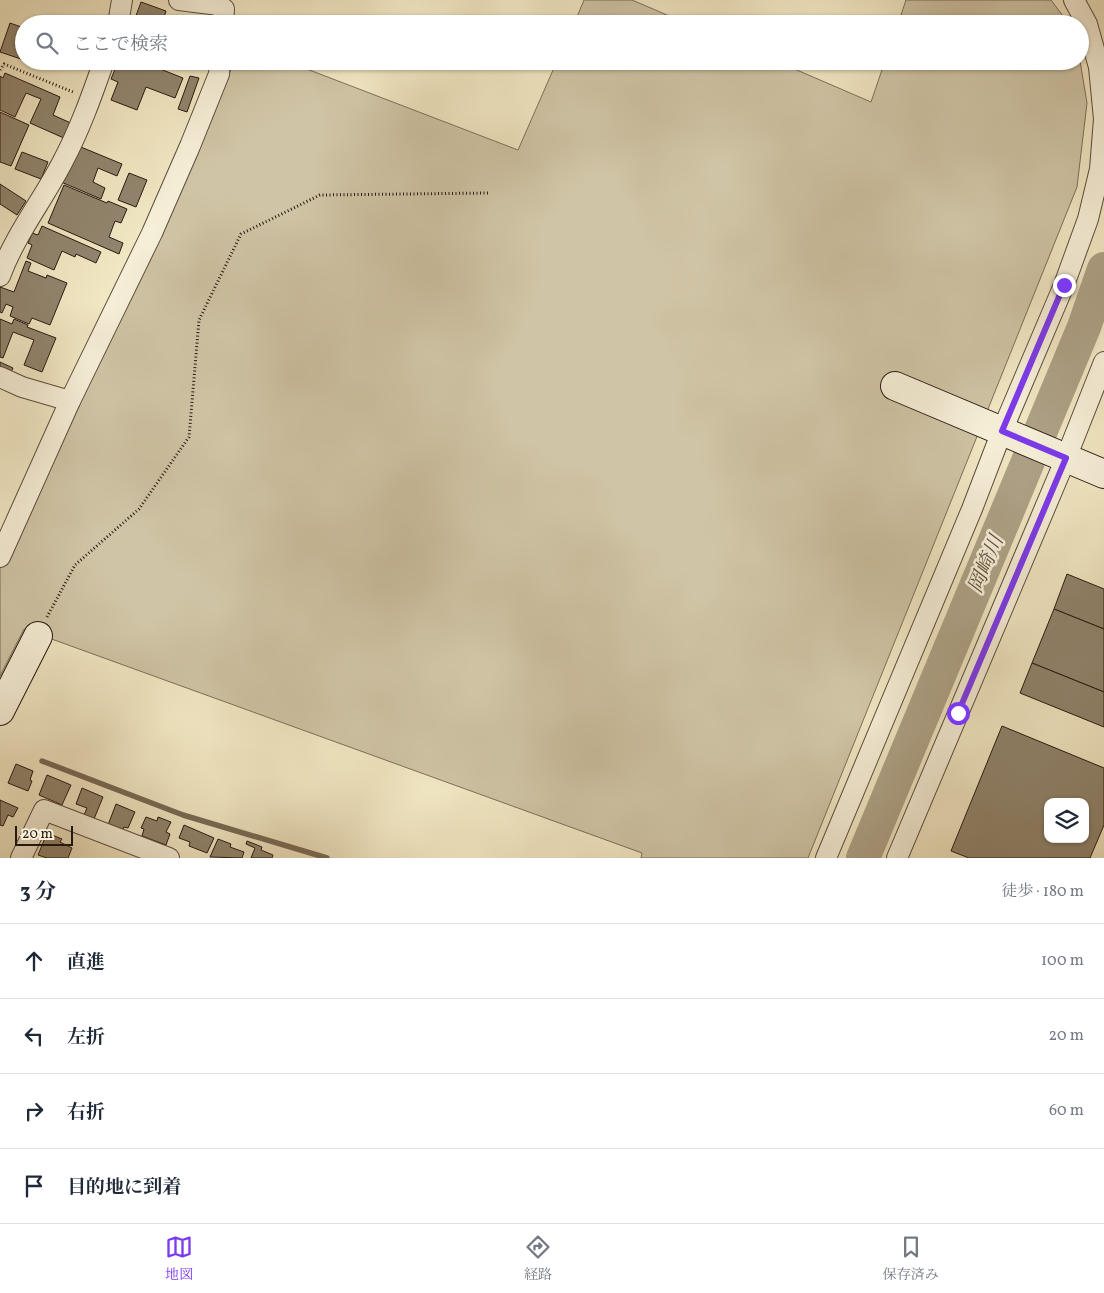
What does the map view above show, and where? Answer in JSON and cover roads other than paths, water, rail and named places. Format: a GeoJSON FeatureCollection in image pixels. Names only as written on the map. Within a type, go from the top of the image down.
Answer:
{"type":"FeatureCollection","features":[{"type":"Feature","properties":{"kind":"street"},"geometry":{"type":"LineString","coordinates":[[120,15],[122,0]]}},
{"type":"Feature","properties":{"kind":"street"},"geometry":{"type":"LineString","coordinates":[[179,0],[219,5],[224,9],[224,15]]}},
{"type":"Feature","properties":{"kind":"street"},"geometry":{"type":"LineString","coordinates":[[1074,0],[1082,15]]}},
{"type":"Feature","properties":{"kind":"street"},"geometry":{"type":"LineString","coordinates":[[826,858],[1064,285],[1088,220],[1100,169],[1104,120],[1100,67],[1089,31]]}},
{"type":"Feature","properties":{"kind":"street"},"geometry":{"type":"LineString","coordinates":[[2,263],[63,162],[101,70]]}},
{"type":"Feature","properties":{"kind":"street"},"geometry":{"type":"LineString","coordinates":[[0,557],[70,401],[152,233],[190,146],[219,70]]}},
{"type":"Feature","properties":{"kind":"street"},"geometry":{"type":"LineString","coordinates":[[897,858],[1066,458],[1104,362]]}},
{"type":"Feature","properties":{"kind":"street"},"geometry":{"type":"LineString","coordinates":[[0,378],[22,387],[70,401]]}},
{"type":"Feature","properties":{"kind":"street"},"geometry":{"type":"LineString","coordinates":[[895,386],[1104,474]]}},
{"type":"Feature","properties":{"kind":"street"},"geometry":{"type":"LineString","coordinates":[[0,711],[38,636]]}},
{"type":"Feature","properties":{"kind":"street"},"geometry":{"type":"LineString","coordinates":[[21,858],[44,810],[169,858]]}},
{"type":"Feature","properties":{"kind":"waterway","name":"岡崎川"},"geometry":{"type":"LineString","coordinates":[[863,858],[1084,327],[1104,269]]}},
{"type":"Feature","properties":{"kind":"waterway"},"geometry":{"type":"LineString","coordinates":[[42,761],[183,815],[327,858]]}}]}
